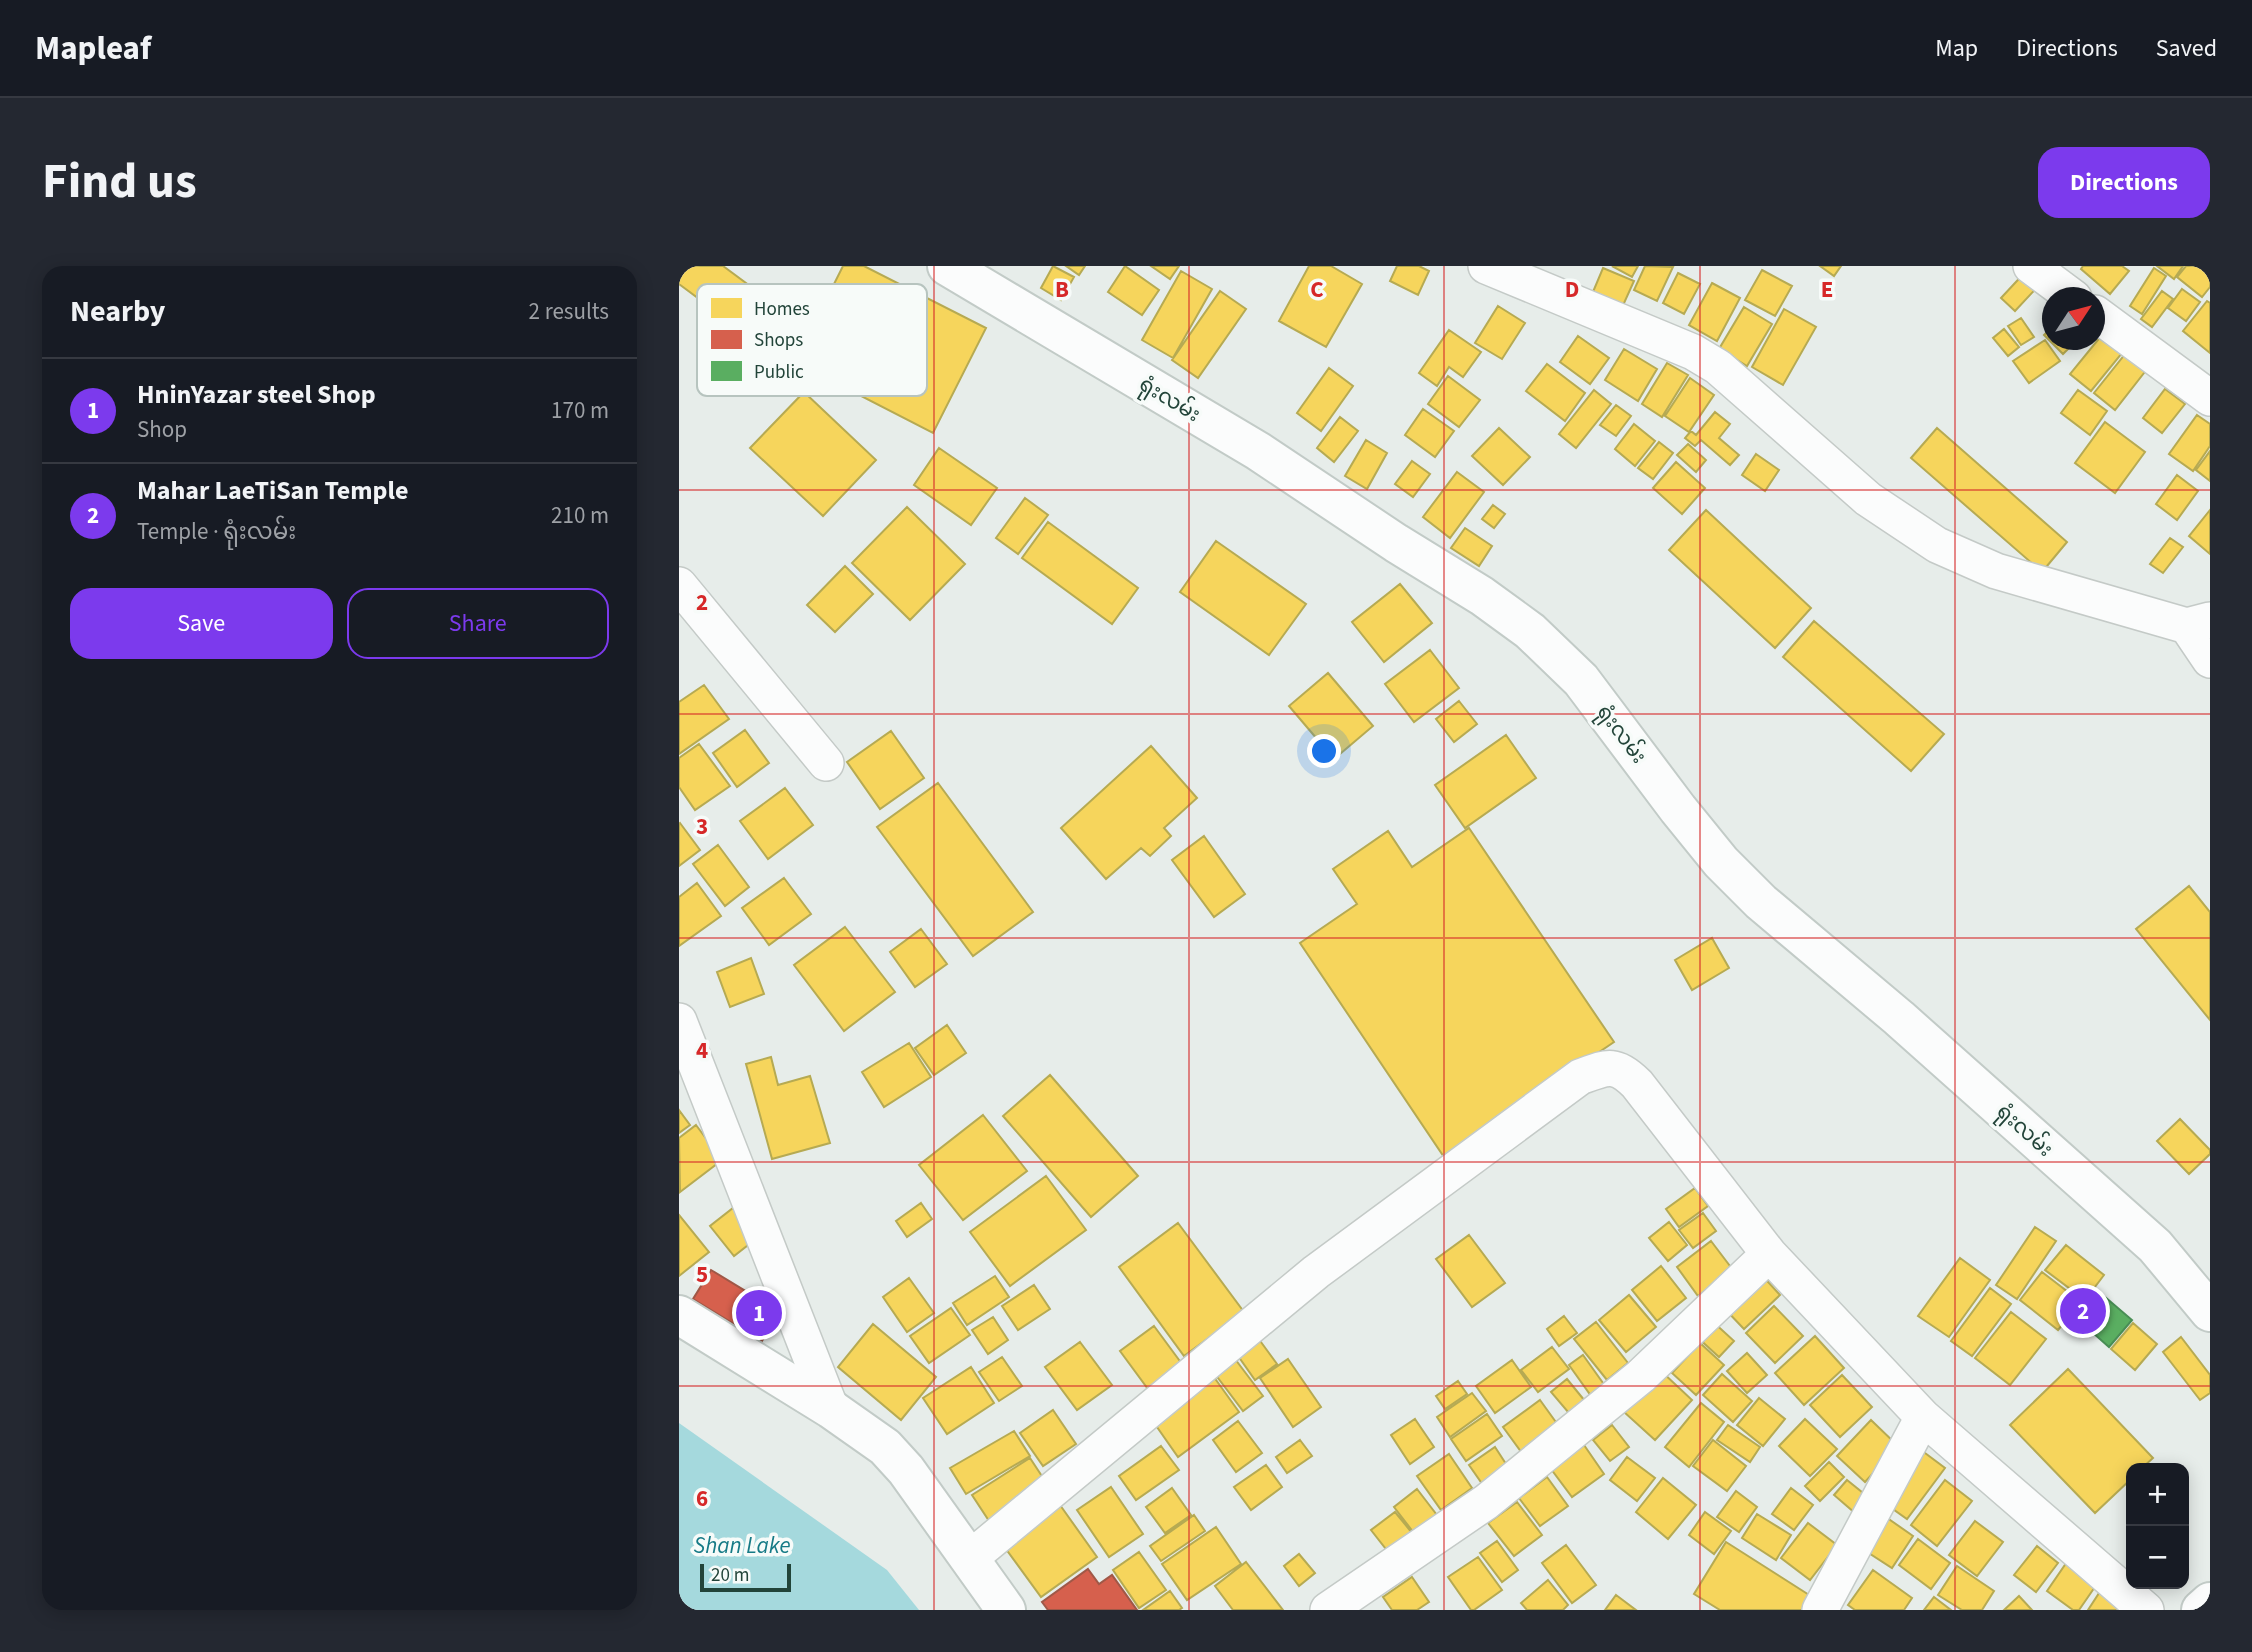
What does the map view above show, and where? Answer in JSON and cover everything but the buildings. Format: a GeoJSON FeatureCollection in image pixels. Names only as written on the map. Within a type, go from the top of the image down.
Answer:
{"type":"FeatureCollection","features":[{"type":"Feature","properties":{"kind":"street","name":"ရုံးလမ်း"},"geometry":{"type":"LineString","coordinates":[[947,266],[1258,451],[1396,543],[1482,596],[1530,631],[1581,680],[1721,862],[1751,892],[1899,1018],[2155,1246],[2210,1312]]}},
{"type":"Feature","properties":{"kind":"street"},"geometry":{"type":"LineString","coordinates":[[1486,266],[1693,352],[1718,368],[1868,499],[1937,545],[1996,571],[2198,623],[2210,660]]}},
{"type":"Feature","properties":{"kind":"street"},"geometry":{"type":"LineString","coordinates":[[2031,266],[2059,287]]}},
{"type":"Feature","properties":{"kind":"street"},"geometry":{"type":"LineString","coordinates":[[2105,320],[2210,398]]}},
{"type":"Feature","properties":{"kind":"street"},"geometry":{"type":"LineString","coordinates":[[679,585],[826,763]]}},
{"type":"Feature","properties":{"kind":"street"},"geometry":{"type":"LineString","coordinates":[[679,1021],[831,1409]]}},
{"type":"Feature","properties":{"kind":"street"},"geometry":{"type":"LineString","coordinates":[[969,1559],[1316,1272],[1580,1077],[1606,1068],[1625,1072],[1637,1084],[1769,1254],[1923,1417],[2147,1610]]}},
{"type":"Feature","properties":{"kind":"street"},"geometry":{"type":"LineString","coordinates":[[1328,1610],[1486,1502],[1641,1376],[1769,1254]]}},
{"type":"Feature","properties":{"kind":"street"},"geometry":{"type":"LineString","coordinates":[[679,1315],[831,1409],[885,1447],[906,1470],[1006,1610]]}},
{"type":"Feature","properties":{"kind":"street"},"geometry":{"type":"LineString","coordinates":[[1819,1610],[1923,1417]]}},
{"type":"Feature","properties":{"kind":"water","name":"Shan Lake"},"geometry":{"type":"Polygon","coordinates":[[[679,1423],[887,1570],[919,1610],[679,1610],[679,1423]]]}},
{"type":"Feature","properties":{"kind":"place","name":"Mahar LaeTiSan Temple"},"geometry":{"type":"Point","coordinates":[2083,1311]}},
{"type":"Feature","properties":{"kind":"place","name":"HninYazar steel Shop"},"geometry":{"type":"Point","coordinates":[759,1313]}}]}
